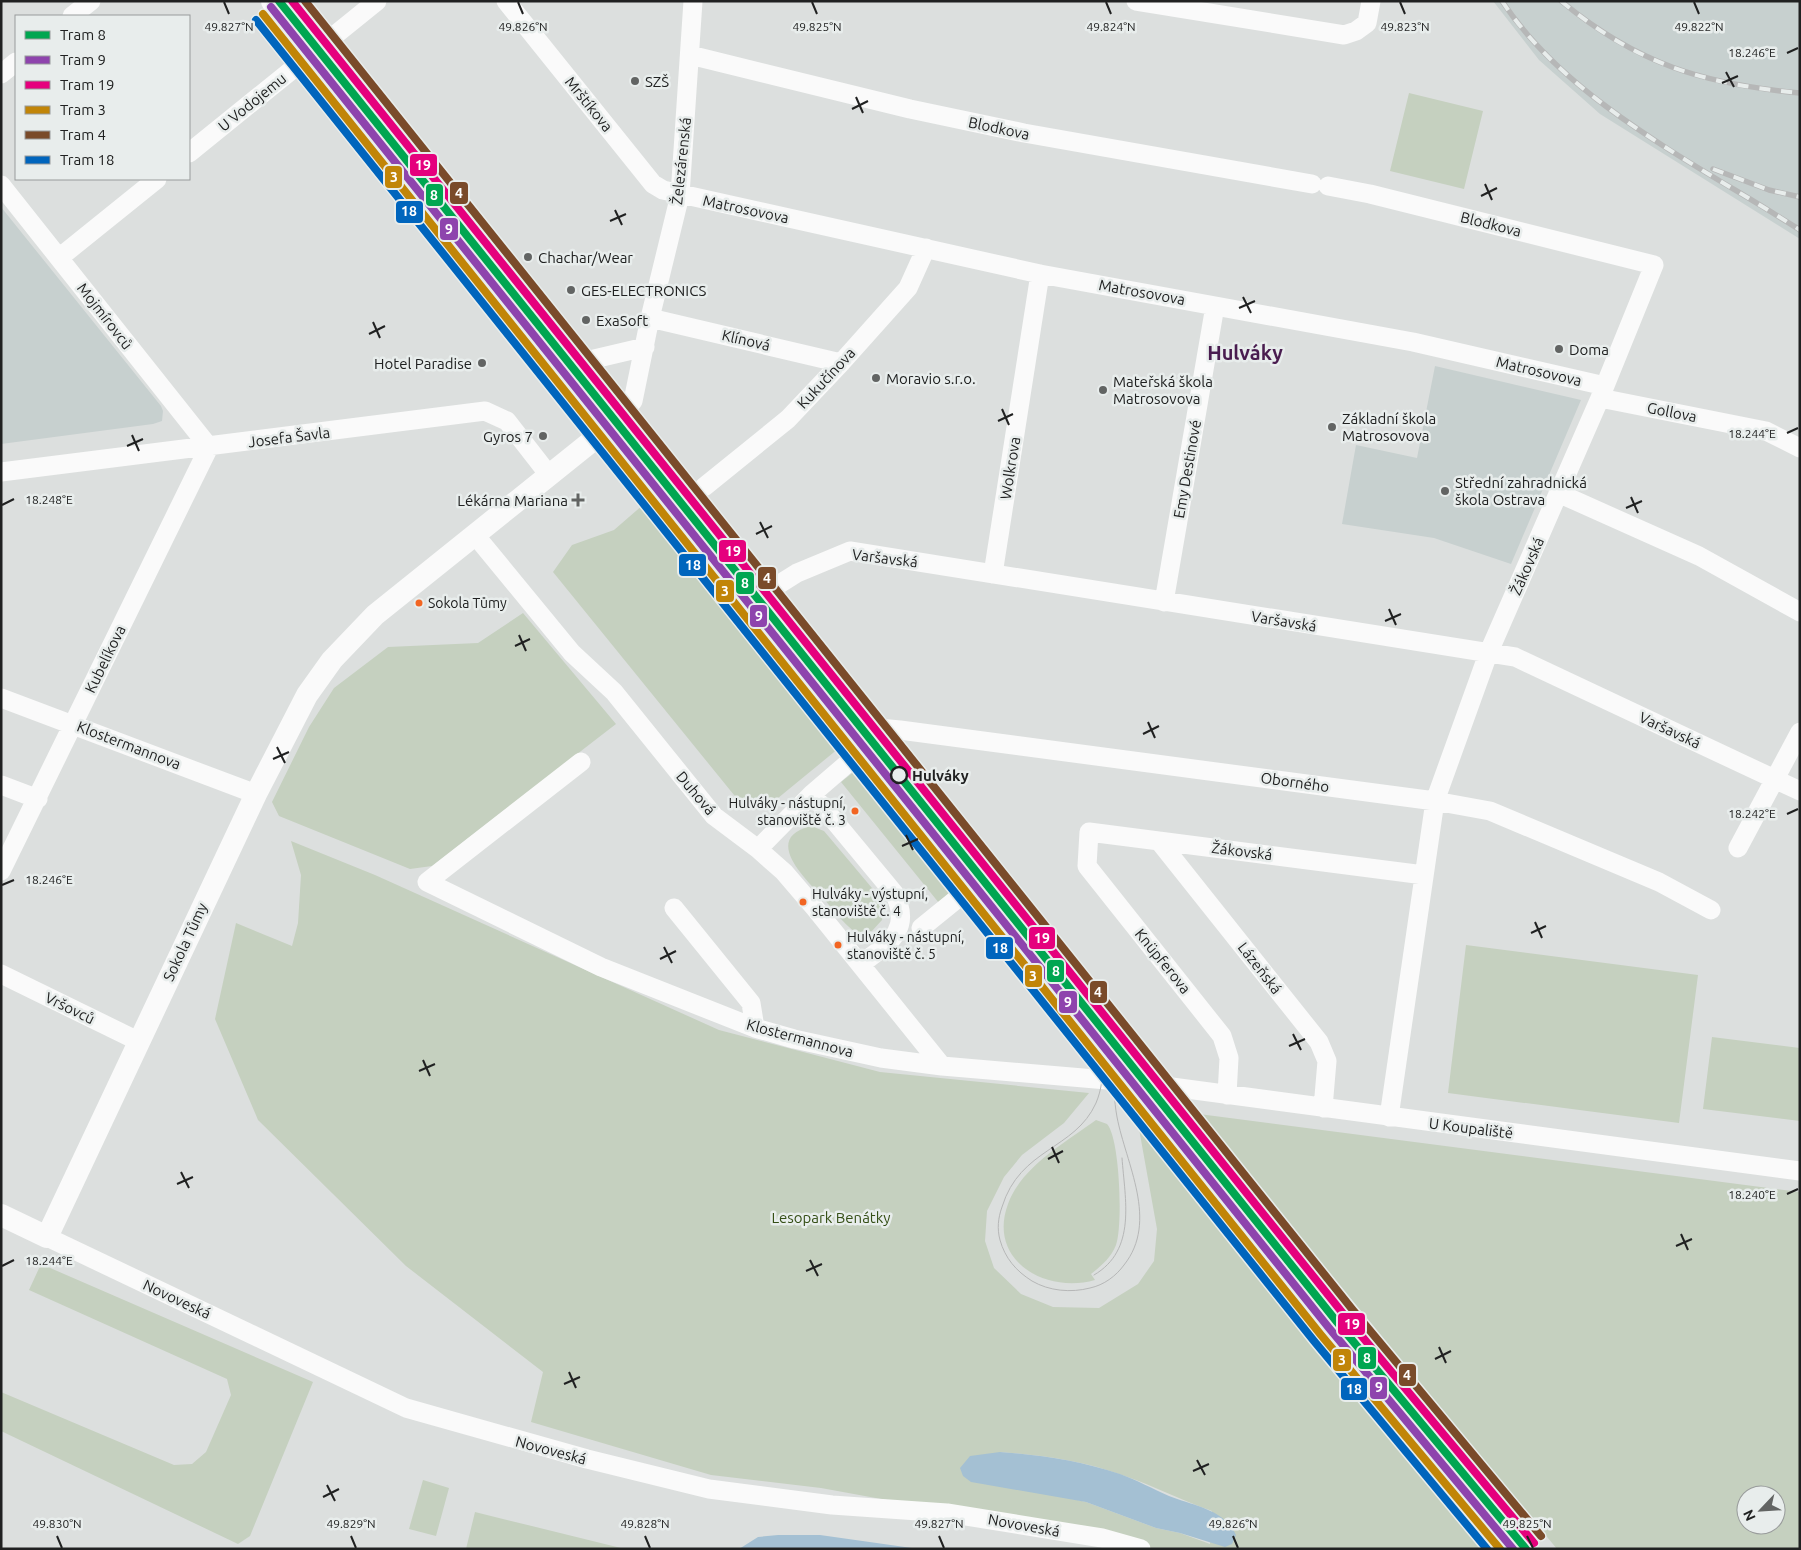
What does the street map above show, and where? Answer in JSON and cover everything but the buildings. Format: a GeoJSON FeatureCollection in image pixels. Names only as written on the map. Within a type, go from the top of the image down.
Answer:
{"type":"FeatureCollection","features":[{"type":"Feature","properties":{"kind":"main road"},"geometry":{"type":"LineString","coordinates":[[274,1],[1406,1412],[1521,1549]]}},
{"type":"Feature","properties":{"kind":"street"},"geometry":{"type":"LineString","coordinates":[[73,15],[91,1]]}},
{"type":"Feature","properties":{"kind":"street","name":"U Vodojemu"},"geometry":{"type":"LineString","coordinates":[[190,152],[377,1]]}},
{"type":"Feature","properties":{"kind":"street","name":"Mrštíkova"},"geometry":{"type":"LineString","coordinates":[[506,1],[653,184],[680,195]]}},
{"type":"Feature","properties":{"kind":"street","name":"Železárenská"},"geometry":{"type":"LineString","coordinates":[[613,424],[632,405],[650,318],[680,195],[693,1]]}},
{"type":"Feature","properties":{"kind":"street"},"geometry":{"type":"LineString","coordinates":[[1136,1],[1179,5],[1344,35],[1356,31],[1367,23],[1371,1]]}},
{"type":"Feature","properties":{"kind":"street","name":"Blodkova"},"geometry":{"type":"LineString","coordinates":[[690,55],[910,109],[1024,133],[1370,194],[1654,265]]}},
{"type":"Feature","properties":{"kind":"street"},"geometry":{"type":"LineString","coordinates":[[1,74],[15,63]]}},
{"type":"Feature","properties":{"kind":"street"},"geometry":{"type":"LineString","coordinates":[[59,258],[156,180]]}},
{"type":"Feature","properties":{"kind":"street","name":"Mojmírovců"},"geometry":{"type":"LineString","coordinates":[[1,184],[209,447]]}},
{"type":"Feature","properties":{"kind":"street","name":"Matrosovova"},"geometry":{"type":"LineString","coordinates":[[680,195],[1040,274],[1413,342],[1602,392]]}},
{"type":"Feature","properties":{"kind":"street","name":"Kukučínova"},"geometry":{"type":"LineString","coordinates":[[704,487],[788,419],[841,363],[908,288],[926,248]]}},
{"type":"Feature","properties":{"kind":"street","name":"Žákovská"},"geometry":{"type":"LineString","coordinates":[[1389,1117],[1435,800],[1488,654],[1602,392],[1654,265]]}},
{"type":"Feature","properties":{"kind":"street","name":"Wolkrova"},"geometry":{"type":"LineString","coordinates":[[993,574],[1040,274]]}},
{"type":"Feature","properties":{"kind":"street","name":"Emy Destinové"},"geometry":{"type":"LineString","coordinates":[[1164,602],[1215,306]]}},
{"type":"Feature","properties":{"kind":"street","name":"Klínová"},"geometry":{"type":"LineString","coordinates":[[650,318],[841,363]]}},
{"type":"Feature","properties":{"kind":"street"},"geometry":{"type":"LineString","coordinates":[[570,370],[594,359],[645,347]]}},
{"type":"Feature","properties":{"kind":"street","name":"Gollova"},"geometry":{"type":"LineString","coordinates":[[1602,392],[1766,431],[1800,448]]}},
{"type":"Feature","properties":{"kind":"street","name":"Josefa Šavla"},"geometry":{"type":"LineString","coordinates":[[1,472],[485,411],[507,421],[549,475]]}},
{"type":"Feature","properties":{"kind":"street","name":"Sokola Tůmy"},"geometry":{"type":"LineString","coordinates":[[47,1237],[256,794],[306,695],[332,660],[375,615],[613,424]]}},
{"type":"Feature","properties":{"kind":"street","name":"Kubelíkova"},"geometry":{"type":"LineString","coordinates":[[1,871],[38,799],[209,447]]}},
{"type":"Feature","properties":{"kind":"street"},"geometry":{"type":"LineString","coordinates":[[1558,493],[1699,556],[1800,612]]}},
{"type":"Feature","properties":{"kind":"street","name":"Duhová"},"geometry":{"type":"LineString","coordinates":[[475,535],[572,653],[614,692],[714,816],[758,849],[784,872],[861,964],[942,1066]]}},
{"type":"Feature","properties":{"kind":"street","name":"Varšavská"},"geometry":{"type":"LineString","coordinates":[[754,600],[797,573],[850,551],[1515,657],[1800,791]]}},
{"type":"Feature","properties":{"kind":"street","name":"Klostermannova"},"geometry":{"type":"LineString","coordinates":[[1,698],[256,794]]}},
{"type":"Feature","properties":{"kind":"street","name":"Oborného"},"geometry":{"type":"LineString","coordinates":[[865,737],[890,729],[1435,800],[1490,812],[1659,882],[1711,910]]}},
{"type":"Feature","properties":{"kind":"street"},"geometry":{"type":"LineString","coordinates":[[1738,848],[1800,732]]}},
{"type":"Feature","properties":{"kind":"street"},"geometry":{"type":"LineString","coordinates":[[758,849],[865,737]]}},
{"type":"Feature","properties":{"kind":"street","name":"Klostermannova"},"geometry":{"type":"LineString","coordinates":[[581,762],[427,882],[601,967],[756,1028],[794,1039],[881,1058],[942,1066],[1142,1083]]}},
{"type":"Feature","properties":{"kind":"street"},"geometry":{"type":"LineString","coordinates":[[1,785],[38,799]]}},
{"type":"Feature","properties":{"kind":"street"},"geometry":{"type":"LineString","coordinates":[[812,794],[894,893],[900,905],[902,917],[899,930],[892,941],[861,964]]}},
{"type":"Feature","properties":{"kind":"street","name":"Žákovská"},"geometry":{"type":"LineString","coordinates":[[1090,832],[1424,875]]}},
{"type":"Feature","properties":{"kind":"street","name":"Knüpferova"},"geometry":{"type":"LineString","coordinates":[[1090,832],[1087,866],[1222,1036],[1229,1058],[1227,1095]]}},
{"type":"Feature","properties":{"kind":"street","name":"Lázeňská"},"geometry":{"type":"LineString","coordinates":[[1159,841],[1319,1042],[1328,1061],[1324,1108]]}},
{"type":"Feature","properties":{"kind":"street"},"geometry":{"type":"LineString","coordinates":[[921,928],[979,881]]}},
{"type":"Feature","properties":{"kind":"street"},"geometry":{"type":"LineString","coordinates":[[674,908],[751,1003],[756,1028]]}},
{"type":"Feature","properties":{"kind":"street","name":"Vršovců"},"geometry":{"type":"LineString","coordinates":[[1,974],[138,1041]]}},
{"type":"Feature","properties":{"kind":"street","name":"U Koupaliště"},"geometry":{"type":"LineString","coordinates":[[1142,1083],[1800,1170]]}},
{"type":"Feature","properties":{"kind":"street","name":"Novoveská"},"geometry":{"type":"LineString","coordinates":[[1,1215],[406,1408],[466,1427],[709,1489],[832,1505],[947,1513],[1102,1538],[1141,1549]]}},
{"type":"Feature","properties":{"kind":"shaded area"},"geometry":{"type":"Polygon","coordinates":[[[1493,1],[1800,1],[1800,239],[1600,114],[1539,60],[1493,1]]]}},
{"type":"Feature","properties":{"kind":"shaded area"},"geometry":{"type":"Polygon","coordinates":[[[1,207],[161,406],[163,411],[162,421],[153,424],[1,444],[1,207]]]}},
{"type":"Feature","properties":{"kind":"shaded area","name":"Střední zahradnická škola Ostrava"},"geometry":{"type":"Polygon","coordinates":[[[1435,366],[1581,400],[1511,564],[1434,538],[1342,524],[1356,445],[1417,458],[1435,366]]]}},
{"type":"Feature","properties":{"kind":"green space"},"geometry":{"type":"Polygon","coordinates":[[[1409,93],[1483,111],[1464,189],[1390,171],[1409,93]]]}},
{"type":"Feature","properties":{"kind":"green space"},"geometry":{"type":"Polygon","coordinates":[[[644,504],[839,748],[772,803],[761,809],[749,810],[734,795],[553,572],[572,545],[614,530],[644,504]]]}},
{"type":"Feature","properties":{"kind":"green space"},"geometry":{"type":"Polygon","coordinates":[[[523,613],[616,724],[432,866],[410,869],[279,816],[272,802],[309,727],[334,688],[388,647],[478,643],[523,613]]]}},
{"type":"Feature","properties":{"kind":"green space"},"geometry":{"type":"Polygon","coordinates":[[[861,766],[957,886],[939,903],[841,782],[861,766]]]}},
{"type":"Feature","properties":{"kind":"green space"},"geometry":{"type":"Polygon","coordinates":[[[811,826],[824,831],[877,894],[884,908],[882,920],[872,931],[856,933],[851,929],[805,878],[791,858],[788,848],[790,839],[797,832],[811,826]]]}},
{"type":"Feature","properties":{"kind":"green space","name":"Lesopark Benátky"},"geometry":{"type":"Polygon","coordinates":[[[291,841],[375,875],[719,1030],[880,1072],[1089,1093],[1064,1123],[1022,1155],[1004,1177],[987,1211],[985,1241],[994,1268],[1021,1294],[1053,1307],[1099,1308],[1138,1284],[1154,1261],[1157,1229],[1136,1112],[1306,1329],[1494,1549],[1140,1549],[1106,1540],[821,1488],[711,1475],[531,1422],[543,1372],[406,1266],[258,1120],[215,1019],[236,923],[292,946],[298,923],[301,875],[291,841]],[[1000,1452],[1060,1496],[1086,1502],[1156,1528],[1180,1533],[1210,1544],[1212,1511],[1107,1470],[1062,1459],[1000,1452]]]}},
{"type":"Feature","properties":{"kind":"green space"},"geometry":{"type":"Polygon","coordinates":[[[1466,945],[1698,975],[1679,1123],[1448,1093],[1466,945]]]}},
{"type":"Feature","properties":{"kind":"green space"},"geometry":{"type":"Polygon","coordinates":[[[1712,1037],[1800,1048],[1800,1121],[1703,1109],[1712,1037]]]}},
{"type":"Feature","properties":{"kind":"green space"},"geometry":{"type":"Polygon","coordinates":[[[1199,1114],[1800,1192],[1800,1549],[1557,1549],[1199,1114]]]}},
{"type":"Feature","properties":{"kind":"green space"},"geometry":{"type":"Polygon","coordinates":[[[1096,1120],[1107,1124],[1115,1146],[1120,1202],[1116,1245],[1109,1258],[1091,1274],[1095,1280],[1076,1283],[1058,1282],[1040,1277],[1025,1269],[1013,1257],[1006,1242],[1004,1224],[1008,1204],[1023,1178],[1034,1167],[1058,1146],[1096,1120]]]}},
{"type":"Feature","properties":{"kind":"green space"},"geometry":{"type":"Polygon","coordinates":[[[41,1264],[313,1382],[250,1536],[238,1544],[1,1431],[1,1392],[174,1465],[192,1464],[206,1452],[231,1395],[227,1379],[29,1290],[41,1264]]]}},
{"type":"Feature","properties":{"kind":"green space"},"geometry":{"type":"Polygon","coordinates":[[[423,1480],[449,1488],[436,1536],[409,1529],[423,1480]]]}},
{"type":"Feature","properties":{"kind":"green space"},"geometry":{"type":"Polygon","coordinates":[[[475,1512],[625,1549],[466,1549],[475,1512]]]}},
{"type":"Feature","properties":{"kind":"water"},"geometry":{"type":"Polygon","coordinates":[[[1000,1452],[1061,1459],[1120,1474],[1216,1514],[1231,1526],[1236,1535],[1232,1544],[1225,1547],[1180,1533],[1156,1528],[1086,1502],[971,1482],[963,1476],[960,1468],[970,1456],[1000,1452]]]}},
{"type":"Feature","properties":{"kind":"water"},"geometry":{"type":"Polygon","coordinates":[[[820,1535],[919,1549],[739,1549],[758,1537],[820,1535]]]}},
{"type":"Feature","properties":{"kind":"tram line","name":"8"},"geometry":{"type":"LineString","coordinates":[[279,1],[1337,1322],[1526,1549]]}},
{"type":"Feature","properties":{"kind":"tram line","name":"19"},"geometry":{"type":"LineString","coordinates":[[292,1],[1345,1316],[1534,1543]]}},
{"type":"Feature","properties":{"kind":"tram line","name":"4"},"geometry":{"type":"LineString","coordinates":[[305,1],[1352,1309],[1541,1536]]}},
{"type":"Feature","properties":{"kind":"tram line","name":"9"},"geometry":{"type":"LineString","coordinates":[[271,7],[1329,1328],[1513,1549]]}},
{"type":"Feature","properties":{"kind":"tram line","name":"3"},"geometry":{"type":"LineString","coordinates":[[263,14],[1321,1335],[1500,1549]]}},
{"type":"Feature","properties":{"kind":"tram line","name":"18"},"geometry":{"type":"LineString","coordinates":[[256,20],[1314,1341],[1487,1549]]}},
{"type":"Feature","properties":{"kind":"tram line"},"geometry":{"type":"LineString","coordinates":[[1089,1023],[1098,1042],[1102,1062],[1102,1083],[1096,1103],[1087,1119],[1075,1131],[1021,1172],[1010,1188],[999,1219],[998,1232],[1000,1240],[1012,1264],[1032,1281],[1060,1290],[1090,1288],[1100,1285],[1117,1273],[1134,1248],[1139,1230],[1140,1211],[1137,1192],[1117,1117],[1110,1056],[1103,1033],[1097,1022]]}},
{"type":"Feature","properties":{"kind":"tram line"},"geometry":{"type":"LineString","coordinates":[[1094,1275],[1108,1265],[1117,1252],[1123,1238],[1126,1207],[1122,1158]]}},
{"type":"Feature","properties":{"kind":"railway"},"geometry":{"type":"LineString","coordinates":[[1502,1],[1530,37],[1563,71],[1599,101],[1679,156],[1800,230]]}},
{"type":"Feature","properties":{"kind":"railway"},"geometry":{"type":"LineString","coordinates":[[1561,1],[1589,23],[1617,41],[1673,67],[1702,77],[1732,84],[1800,93]]}},
{"type":"Feature","properties":{"kind":"railway"},"geometry":{"type":"LineString","coordinates":[[1713,169],[1769,190],[1800,197]]}},
{"type":"Feature","properties":{"kind":"place","name":"SZŠ"},"geometry":{"type":"Point","coordinates":[635,81]}},
{"type":"Feature","properties":{"kind":"place","name":"Chachar/Wear"},"geometry":{"type":"Point","coordinates":[528,257]}},
{"type":"Feature","properties":{"kind":"place","name":"GES-ELECTRONICS"},"geometry":{"type":"Point","coordinates":[571,290]}},
{"type":"Feature","properties":{"kind":"place","name":"ExaSoft"},"geometry":{"type":"Point","coordinates":[586,320]}},
{"type":"Feature","properties":{"kind":"place","name":"Doma"},"geometry":{"type":"Point","coordinates":[1559,349]}},
{"type":"Feature","properties":{"kind":"place","name":"Hotel Paradise"},"geometry":{"type":"Point","coordinates":[482,363]}},
{"type":"Feature","properties":{"kind":"place","name":"Moravio s.r.o."},"geometry":{"type":"Point","coordinates":[876,378]}},
{"type":"Feature","properties":{"kind":"place","name":"Mateřská škola Matrosovova"},"geometry":{"type":"Point","coordinates":[1103,390]}},
{"type":"Feature","properties":{"kind":"place","name":"Základní škola Matrosovova"},"geometry":{"type":"Point","coordinates":[1332,427]}},
{"type":"Feature","properties":{"kind":"place","name":"Gyros 7"},"geometry":{"type":"Point","coordinates":[543,436]}},
{"type":"Feature","properties":{"kind":"place","name":"Střední zahradnická škola Ostrava"},"geometry":{"type":"Point","coordinates":[1445,491]}},
{"type":"Feature","properties":{"kind":"place","name":"Lékárna Mariana"},"geometry":{"type":"Point","coordinates":[578,500]}},
{"type":"Feature","properties":{"kind":"place","name":"Sokola Tůmy"},"geometry":{"type":"Point","coordinates":[419,603]}},
{"type":"Feature","properties":{"kind":"place","name":"Hulváky"},"geometry":{"type":"Point","coordinates":[899,775]}},
{"type":"Feature","properties":{"kind":"place","name":"Hulváky - nástupní, stanoviště č. 3"},"geometry":{"type":"Point","coordinates":[855,811]}},
{"type":"Feature","properties":{"kind":"place","name":"Hulváky - výstupní, stanoviště č. 4"},"geometry":{"type":"Point","coordinates":[803,902]}},
{"type":"Feature","properties":{"kind":"place","name":"Hulváky - nástupní, stanoviště č. 5"},"geometry":{"type":"Point","coordinates":[838,945]}},
{"type":"Feature","properties":{"kind":"district","name":"Hulváky"},"geometry":{"type":"Point","coordinates":[1245,352]}}]}
